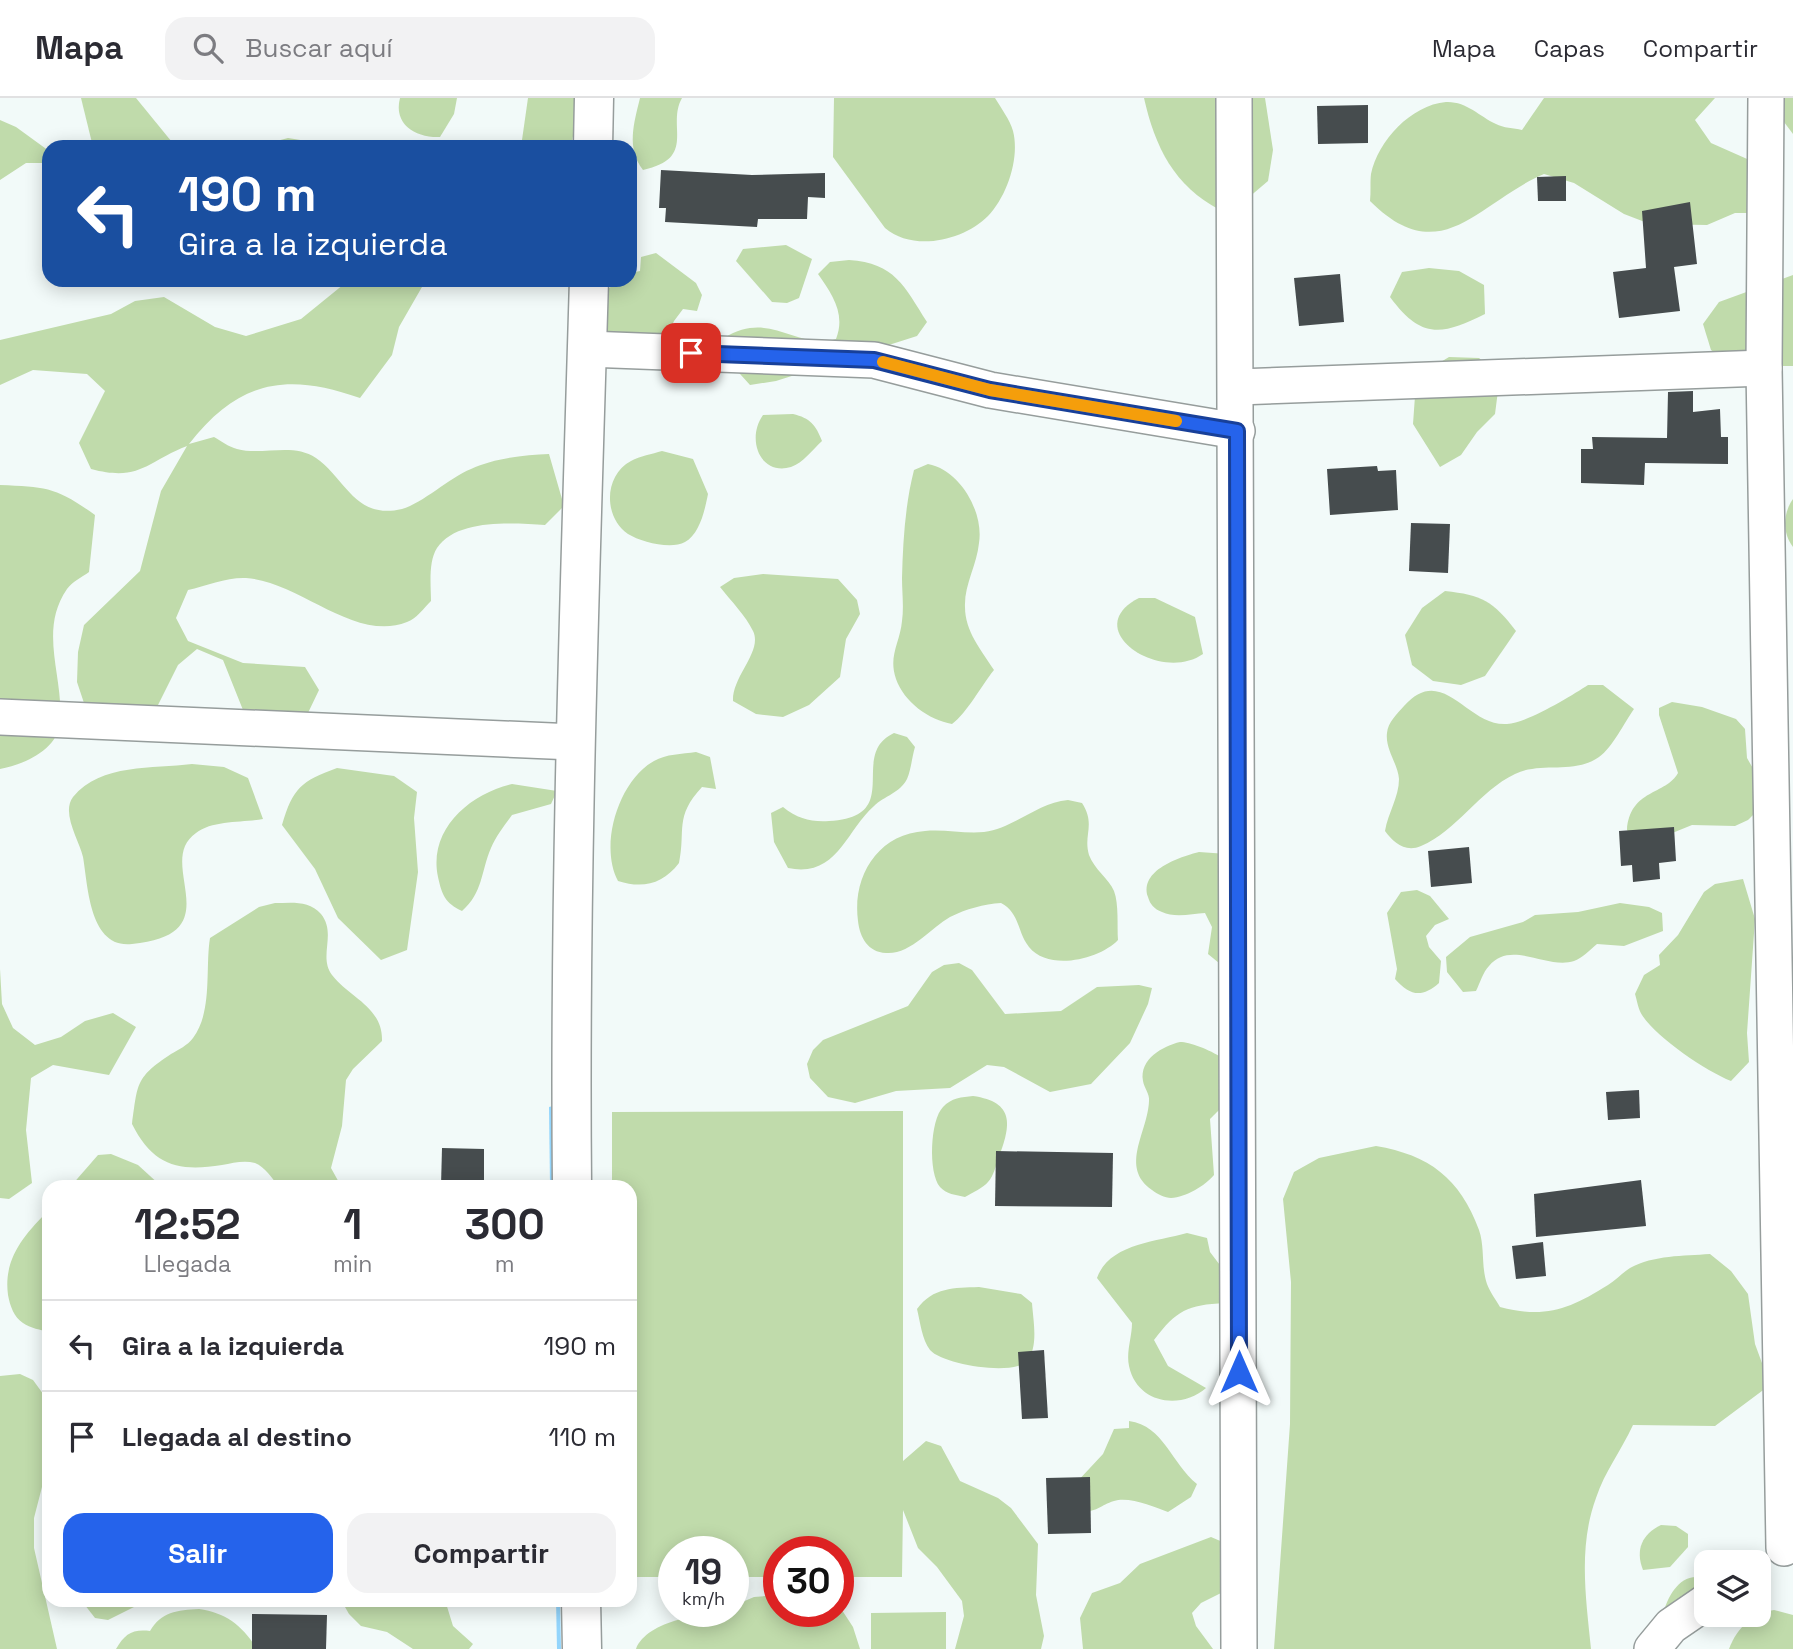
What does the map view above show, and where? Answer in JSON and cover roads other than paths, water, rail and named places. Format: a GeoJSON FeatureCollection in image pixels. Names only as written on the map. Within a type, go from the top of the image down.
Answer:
{"type":"FeatureCollection","features":[{"type":"Feature","properties":{"kind":"street"},"geometry":{"type":"LineString","coordinates":[[593,140],[594,98]]}},
{"type":"Feature","properties":{"kind":"street"},"geometry":{"type":"LineString","coordinates":[[1234,98],[1238,387],[1239,1649]]}},
{"type":"Feature","properties":{"kind":"street"},"geometry":{"type":"LineString","coordinates":[[1766,98],[1764,368],[1779,1552]]}},
{"type":"Feature","properties":{"kind":"street"},"geometry":{"type":"LineString","coordinates":[[572,1180],[574,742],[589,287]]}},
{"type":"Feature","properties":{"kind":"street"},"geometry":{"type":"LineString","coordinates":[[587,349],[874,360],[990,390],[1237,431]]}},
{"type":"Feature","properties":{"kind":"street"},"geometry":{"type":"LineString","coordinates":[[1238,387],[1764,368]]}},
{"type":"Feature","properties":{"kind":"street"},"geometry":{"type":"LineString","coordinates":[[0,717],[574,742]]}},
{"type":"Feature","properties":{"kind":"street"},"geometry":{"type":"LineString","coordinates":[[581,1607],[582,1649]]}},
{"type":"Feature","properties":{"kind":"street"},"geometry":{"type":"LineString","coordinates":[[1652,1649],[1671,1626],[1694,1610]]}},
{"type":"Feature","properties":{"kind":"water"},"geometry":{"type":"Polygon","coordinates":[[[553,1106],[554,1180],[550,1180],[549,1107],[553,1106]]]}},
{"type":"Feature","properties":{"kind":"water"},"geometry":{"type":"Polygon","coordinates":[[[556,1607],[560,1607],[561,1649],[557,1649],[556,1607]]]}}]}
